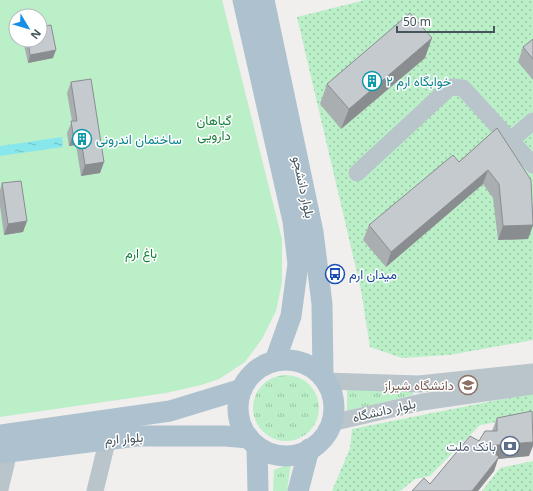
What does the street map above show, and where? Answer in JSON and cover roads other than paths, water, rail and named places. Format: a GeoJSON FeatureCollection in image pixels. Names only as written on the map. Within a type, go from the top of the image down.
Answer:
{"type":"FeatureCollection","features":[{"type":"Feature","properties":{"kind":"main road","name":"بلوار دانشجو"},"geometry":{"type":"LineString","coordinates":[[243,0],[293,221],[298,264],[290,316],[275,361]]}},
{"type":"Feature","properties":{"kind":"main road","name":"بلوار دانشجو"},"geometry":{"type":"LineString","coordinates":[[264,0],[313,232],[322,304],[325,379]]}},
{"type":"Feature","properties":{"kind":"main road"},"geometry":{"type":"LineString","coordinates":[[289,360],[302,362],[314,368],[325,379],[333,401],[331,423],[322,438],[309,449],[296,454],[283,456],[269,453],[253,442],[242,427],[238,414],[238,401],[242,389],[250,376],[262,367],[275,361],[289,360]]}},
{"type":"Feature","properties":{"kind":"main road","name":"بلوار ارم"},"geometry":{"type":"LineString","coordinates":[[3,447],[170,411],[242,389]]}},
{"type":"Feature","properties":{"kind":"main road","name":"بلوار ارم"},"geometry":{"type":"LineString","coordinates":[[3,447],[137,436],[225,436],[253,442]]}},
{"type":"Feature","properties":{"kind":"main road"},"geometry":{"type":"LineString","coordinates":[[253,442],[258,491]]}},
{"type":"Feature","properties":{"kind":"main road"},"geometry":{"type":"LineString","coordinates":[[298,491],[309,449]]}},
{"type":"Feature","properties":{"kind":"street"},"geometry":{"type":"LineString","coordinates":[[357,173],[450,87],[463,88],[533,165]]}},
{"type":"Feature","properties":{"kind":"street"},"geometry":{"type":"LineString","coordinates":[[511,140],[533,121]]}},
{"type":"Feature","properties":{"kind":"street","name":"بلوار دانشگاه"},"geometry":{"type":"LineString","coordinates":[[325,379],[419,384],[533,372]]}},
{"type":"Feature","properties":{"kind":"street"},"geometry":{"type":"LineString","coordinates":[[419,384],[422,402]]}},
{"type":"Feature","properties":{"kind":"street","name":"بلوار دانشگاه"},"geometry":{"type":"LineString","coordinates":[[331,423],[422,402],[533,386]]}},
{"type":"Feature","properties":{"kind":"street"},"geometry":{"type":"LineString","coordinates":[[95,491],[108,438]]}},
{"type":"Feature","properties":{"kind":"street"},"geometry":{"type":"LineString","coordinates":[[0,489],[3,447]]}},
{"type":"Feature","properties":{"kind":"water"},"geometry":{"type":"Polygon","coordinates":[[[62,137],[63,147],[0,156],[0,146],[62,137]]]}},
{"type":"Feature","properties":{"kind":"place","name":"خوابگاه ارم ۲"},"geometry":{"type":"Point","coordinates":[372,81]}},
{"type":"Feature","properties":{"kind":"place","name":"ساختمان اندرونی"},"geometry":{"type":"Point","coordinates":[82,139]}},
{"type":"Feature","properties":{"kind":"place","name":"میدان ارم"},"geometry":{"type":"Point","coordinates":[335,274]}},
{"type":"Feature","properties":{"kind":"place","name":"دانشگاه شیراز"},"geometry":{"type":"Point","coordinates":[468,385]}},
{"type":"Feature","properties":{"kind":"place","name":"بانک ملت"},"geometry":{"type":"Point","coordinates":[510,446]}},
{"type":"Feature","properties":{"kind":"park label","name":"گیاهان دارویی"},"geometry":{"type":"Point","coordinates":[214,128]}},
{"type":"Feature","properties":{"kind":"park label","name":"باغ ارم"},"geometry":{"type":"Point","coordinates":[141,253]}}]}
